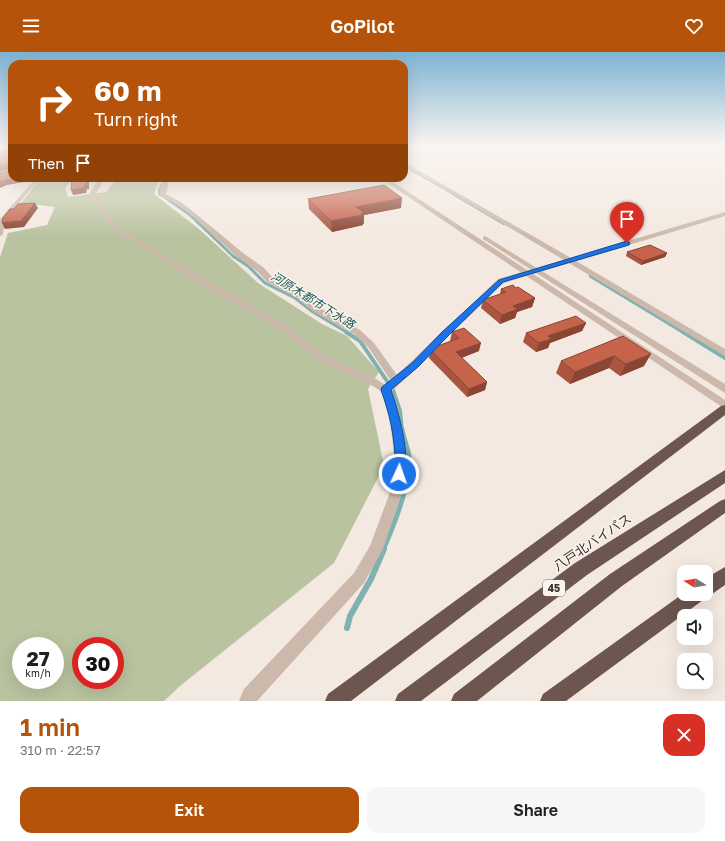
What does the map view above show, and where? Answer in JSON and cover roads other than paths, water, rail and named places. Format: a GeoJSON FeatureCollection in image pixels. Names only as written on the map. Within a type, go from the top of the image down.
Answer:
{"type":"FeatureCollection","features":[{"type":"Feature","properties":{"kind":"highway"},"geometry":{"type":"LineString","coordinates":[[336,701],[725,409]]}},
{"type":"Feature","properties":{"kind":"highway","name":"八戸北バイパス"},"geometry":{"type":"LineString","coordinates":[[405,701],[581,569],[725,476]]}},
{"type":"Feature","properties":{"kind":"highway"},"geometry":{"type":"LineString","coordinates":[[461,701],[616,580],[725,505]]}},
{"type":"Feature","properties":{"kind":"highway"},"geometry":{"type":"LineString","coordinates":[[713,583],[725,575]]}},
{"type":"Feature","properties":{"kind":"highway"},"geometry":{"type":"LineString","coordinates":[[550,701],[687,601]]}},
{"type":"Feature","properties":{"kind":"street"},"geometry":{"type":"LineString","coordinates":[[427,176],[725,353]]}},
{"type":"Feature","properties":{"kind":"street"},"geometry":{"type":"LineString","coordinates":[[0,234],[2,221],[34,182]]}},
{"type":"Feature","properties":{"kind":"street"},"geometry":{"type":"LineString","coordinates":[[100,182],[92,195],[94,200],[102,207],[107,220],[118,232],[148,246],[194,277],[285,328],[318,356],[372,381],[391,385]]}},
{"type":"Feature","properties":{"kind":"street"},"geometry":{"type":"LineString","coordinates":[[166,182],[163,190],[163,194],[166,197],[180,204],[194,215],[240,255],[261,270],[270,280],[296,294],[317,310],[357,332],[371,345],[391,385],[401,463],[395,495],[376,549],[359,578],[250,694],[248,701]]}},
{"type":"Feature","properties":{"kind":"street"},"geometry":{"type":"LineString","coordinates":[[389,182],[725,405]]}},
{"type":"Feature","properties":{"kind":"street"},"geometry":{"type":"LineString","coordinates":[[398,182],[725,389]]}},
{"type":"Feature","properties":{"kind":"street"},"geometry":{"type":"LineString","coordinates":[[391,385],[415,365],[445,334],[501,281],[725,214]]}},
{"type":"Feature","properties":{"kind":"waterway"},"geometry":{"type":"LineString","coordinates":[[422,176],[455,195]]}},
{"type":"Feature","properties":{"kind":"waterway","name":"河原木都市下水路"},"geometry":{"type":"LineString","coordinates":[[160,195],[159,190],[163,182]]}},
{"type":"Feature","properties":{"kind":"waterway","name":"河原木都市下水路"},"geometry":{"type":"LineString","coordinates":[[160,194],[190,215],[234,257]]}},
{"type":"Feature","properties":{"kind":"waterway"},"geometry":{"type":"LineString","coordinates":[[453,194],[504,224]]}},
{"type":"Feature","properties":{"kind":"waterway","name":"河原木都市下水路"},"geometry":{"type":"LineString","coordinates":[[233,256],[248,266],[265,283],[295,298],[313,312],[348,333]]}},
{"type":"Feature","properties":{"kind":"waterway"},"geometry":{"type":"LineString","coordinates":[[590,276],[684,333]]}},
{"type":"Feature","properties":{"kind":"waterway","name":"河原木都市下水路"},"geometry":{"type":"LineString","coordinates":[[346,332],[360,341],[393,390],[400,411],[402,430]]}},
{"type":"Feature","properties":{"kind":"waterway"},"geometry":{"type":"LineString","coordinates":[[683,332],[725,358]]}},
{"type":"Feature","properties":{"kind":"waterway","name":"河原木都市下水路"},"geometry":{"type":"LineString","coordinates":[[383,550],[404,493],[409,469],[409,455],[402,429]]}},
{"type":"Feature","properties":{"kind":"waterway","name":"河原木都市下水路"},"geometry":{"type":"LineString","coordinates":[[347,628],[350,616],[371,579],[384,549]]}}]}
